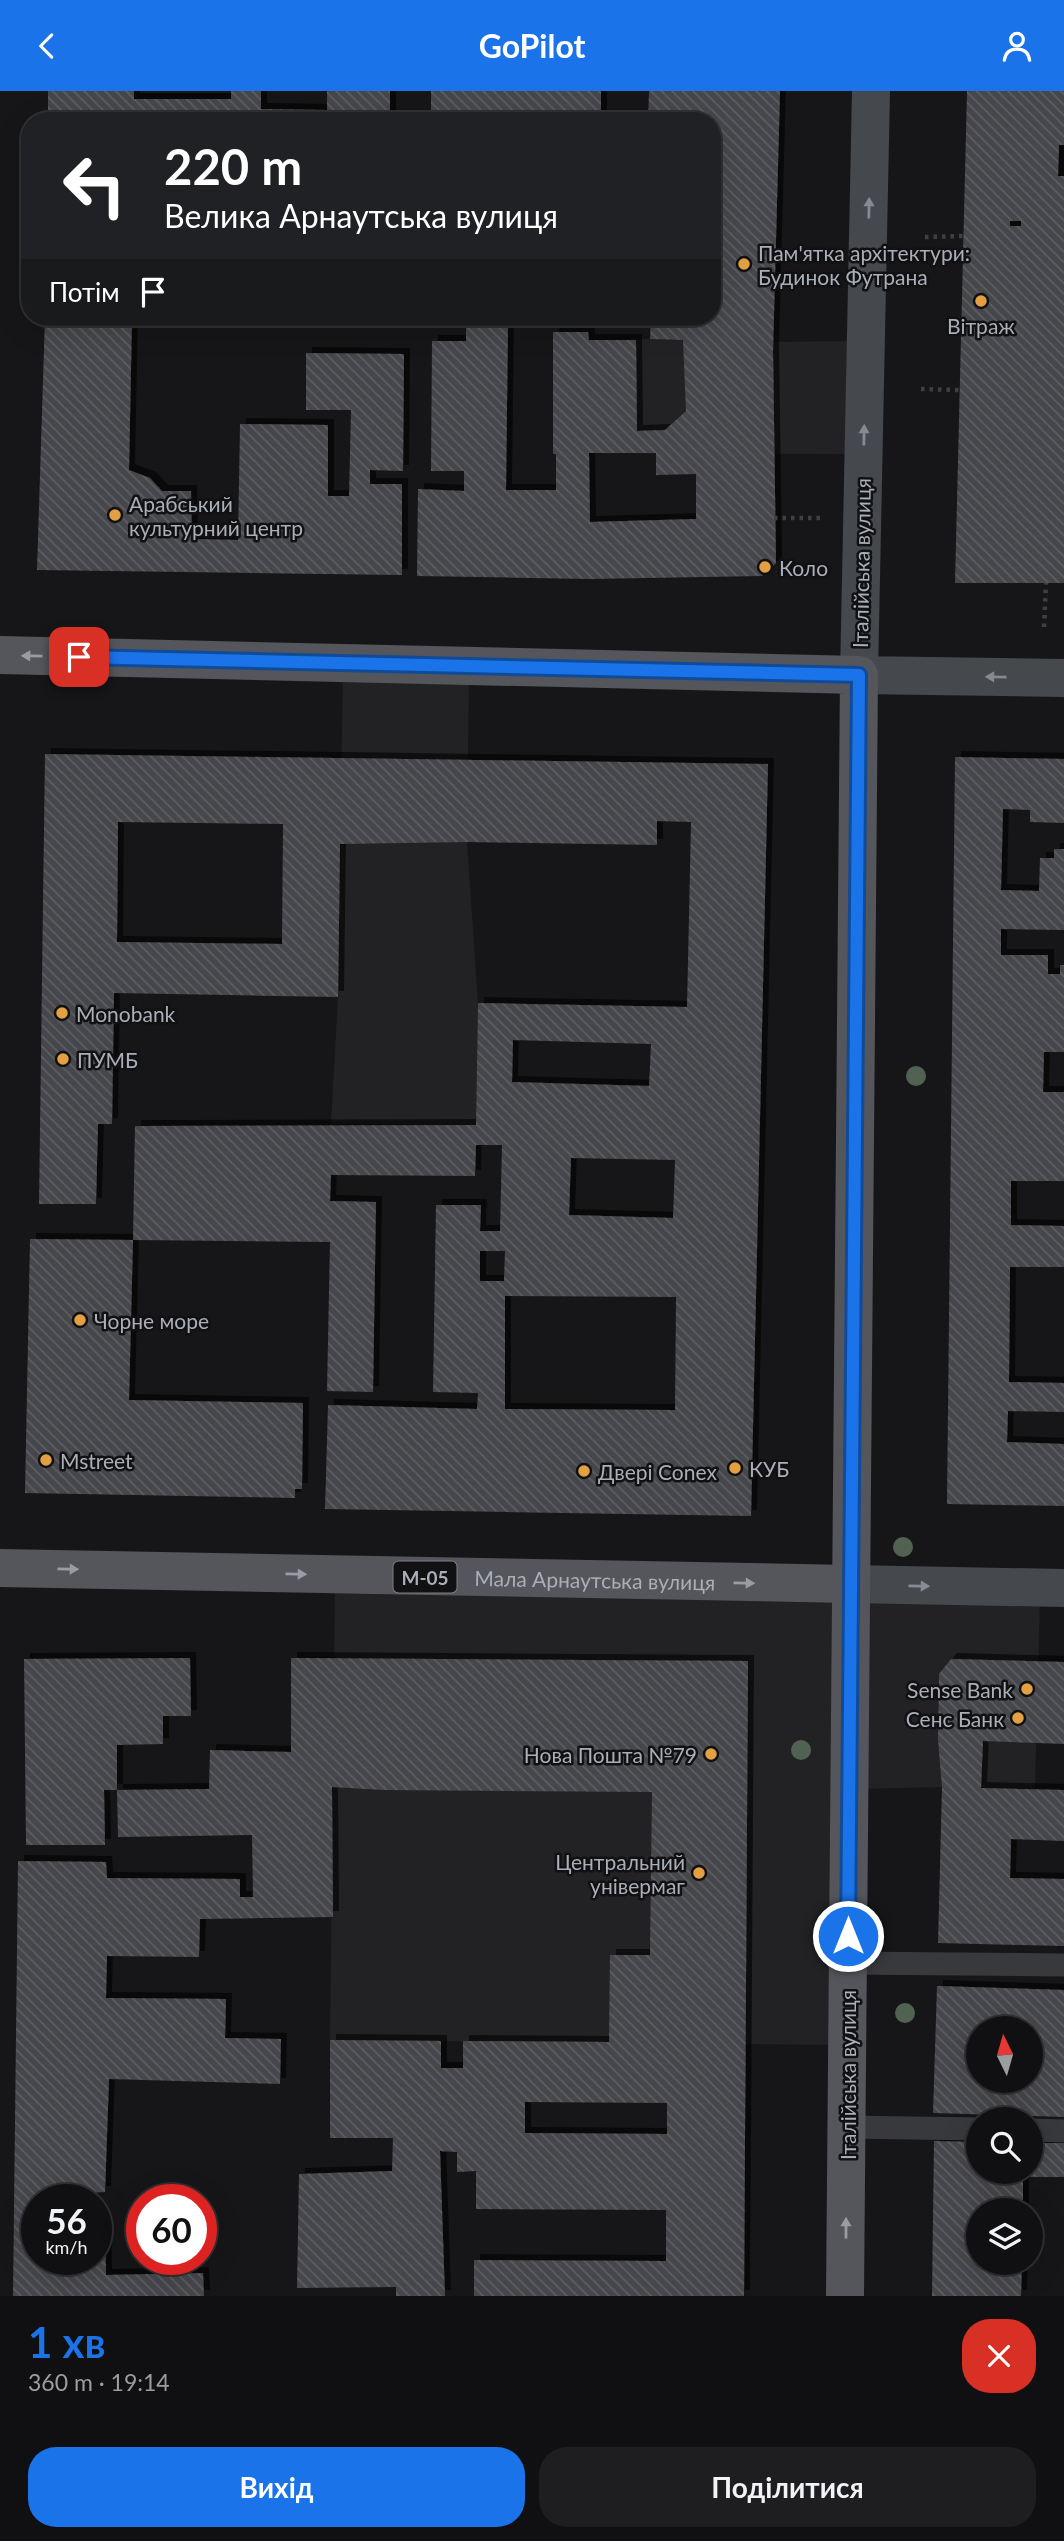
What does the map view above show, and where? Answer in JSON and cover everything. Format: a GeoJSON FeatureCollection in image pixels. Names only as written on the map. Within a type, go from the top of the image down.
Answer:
{"type":"FeatureCollection","features":[{"type":"Feature","properties":{"kind":"main road","name":"Італійська вулиця"},"geometry":{"type":"LineString","coordinates":[[845,2296],[859,675],[871,91]]}},
{"type":"Feature","properties":{"kind":"main road"},"geometry":{"type":"LineString","coordinates":[[0,655],[1064,678]]}},
{"type":"Feature","properties":{"kind":"main road","name":"Мала Арнаутська вулиця"},"geometry":{"type":"LineString","coordinates":[[0,1568],[1064,1588]]}},
{"type":"Feature","properties":{"kind":"lane"},"geometry":{"type":"LineString","coordinates":[[848,1963],[1064,1965]]}},
{"type":"Feature","properties":{"kind":"lane"},"geometry":{"type":"LineString","coordinates":[[846,2127],[966,2129]]}},
{"type":"Feature","properties":{"kind":"lane"},"geometry":{"type":"LineString","coordinates":[[1043,2130],[1064,2131]]}},
{"type":"Feature","properties":{"kind":"path"},"geometry":{"type":"LineString","coordinates":[[925,237],[963,236]]}},
{"type":"Feature","properties":{"kind":"path"},"geometry":{"type":"LineString","coordinates":[[921,389],[959,390]]}},
{"type":"Feature","properties":{"kind":"path"},"geometry":{"type":"LineString","coordinates":[[775,518],[825,518]]}},
{"type":"Feature","properties":{"kind":"path"},"geometry":{"type":"LineString","coordinates":[[1044,627],[1046,583]]}},
{"type":"Feature","properties":{"kind":"shaded area"},"geometry":{"type":"Polygon","coordinates":[[[589,340],[860,341],[859,454],[589,453],[589,340]]]}},
{"type":"Feature","properties":{"kind":"shaded area"},"geometry":{"type":"Polygon","coordinates":[[[343,665],[469,669],[467,842],[478,1003],[476,1125],[331,1124],[338,997],[343,665]]]}},
{"type":"Feature","properties":{"kind":"shaded area"},"geometry":{"type":"Polygon","coordinates":[[[335,1581],[845,1593],[842,2045],[330,2040],[335,1581]]]}},
{"type":"Feature","properties":{"kind":"shaded area"},"geometry":{"type":"Polygon","coordinates":[[[856,1589],[1040,1595],[1035,1789],[854,1789],[856,1589]]]}},
{"type":"Feature","properties":{"kind":"building"},"geometry":{"type":"Polygon","coordinates":[[[48,91],[134,91],[134,99],[231,99],[231,91],[261,91],[261,109],[327,110],[327,91],[390,91],[390,112],[48,112],[48,91]]]}},
{"type":"Feature","properties":{"kind":"building"},"geometry":{"type":"Polygon","coordinates":[[[431,91],[601,91],[601,112],[431,112],[431,91]]]}},
{"type":"Feature","properties":{"kind":"building"},"geometry":{"type":"Polygon","coordinates":[[[649,91],[780,91],[773,351],[776,563],[762,576],[590,579],[417,576],[418,489],[464,491],[464,471],[431,471],[432,341],[466,341],[466,326],[508,326],[506,490],[556,490],[556,454],[553,454],[553,332],[588,332],[589,340],[636,340],[637,431],[665,430],[686,411],[683,340],[650,339],[651,326],[721,326],[721,112],[648,112],[649,91]],[[589,453],[590,522],[696,519],[696,474],[656,475],[656,453],[589,453]]]}},
{"type":"Feature","properties":{"kind":"building"},"geometry":{"type":"Polygon","coordinates":[[[967,91],[1064,91],[1064,145],[1059,145],[1058,176],[1064,176],[1064,583],[955,583],[967,91]],[[1010,221],[1010,226],[1021,226],[1021,221],[1010,221]]]}},
{"type":"Feature","properties":{"kind":"building"},"geometry":{"type":"Polygon","coordinates":[[[45,326],[132,326],[129,470],[150,478],[162,491],[191,491],[192,539],[238,540],[240,424],[328,425],[328,496],[349,496],[351,410],[306,410],[306,353],[404,354],[403,471],[370,470],[370,484],[402,484],[402,575],[37,570],[45,326]]]}},
{"type":"Feature","properties":{"kind":"building"},"geometry":{"type":"Polygon","coordinates":[[[45,754],[768,764],[751,1516],[325,1509],[328,1405],[477,1409],[478,1393],[433,1392],[436,1205],[481,1205],[480,1231],[500,1231],[502,1145],[476,1145],[475,1176],[331,1175],[330,1201],[376,1202],[373,1392],[327,1391],[330,1242],[133,1240],[135,1126],[476,1125],[478,1003],[687,1007],[691,822],[657,821],[657,845],[467,842],[340,844],[338,997],[114,993],[112,1124],[98,1124],[96,1204],[39,1204],[45,754]],[[118,822],[117,942],[282,944],[283,824],[118,822]],[[513,1040],[512,1082],[649,1086],[651,1044],[513,1040]],[[571,1158],[569,1215],[673,1218],[675,1160],[571,1158]],[[480,1251],[480,1281],[504,1281],[505,1251],[480,1251]],[[505,1296],[505,1409],[675,1410],[676,1297],[505,1296]]]}},
{"type":"Feature","properties":{"kind":"building"},"geometry":{"type":"Polygon","coordinates":[[[955,757],[1064,759],[1064,823],[1030,822],[1030,810],[1003,809],[1001,890],[1039,891],[1040,858],[1054,858],[1054,849],[1064,849],[1064,930],[1001,929],[1001,955],[1048,955],[1048,974],[1060,974],[1060,965],[1064,965],[1064,1052],[1044,1052],[1043,1092],[1064,1092],[1064,1181],[1011,1181],[1011,1225],[1064,1226],[1064,1267],[1010,1267],[1009,1382],[1064,1383],[1064,1412],[1008,1411],[1007,1442],[1064,1444],[1064,1506],[947,1504],[955,757]]]}},
{"type":"Feature","properties":{"kind":"building","name":"Чорне море"},"geometry":{"type":"Polygon","coordinates":[[[30,1239],[133,1240],[129,1400],[303,1403],[302,1489],[295,1489],[295,1498],[25,1493],[30,1239]]]}},
{"type":"Feature","properties":{"kind":"building"},"geometry":{"type":"Polygon","coordinates":[[[190,1658],[191,1716],[163,1716],[163,1744],[117,1745],[117,1790],[104,1790],[105,1845],[26,1845],[24,1659],[190,1658]]]}},
{"type":"Feature","properties":{"kind":"building"},"geometry":{"type":"Polygon","coordinates":[[[291,1658],[748,1661],[744,2296],[474,2296],[474,2260],[666,2261],[666,2210],[476,2209],[476,2171],[457,2172],[457,2152],[440,2151],[445,2296],[396,2296],[396,2287],[297,2288],[299,2174],[392,2171],[393,2138],[330,2138],[330,2040],[441,2041],[441,2068],[463,2068],[463,2041],[609,2042],[610,1955],[650,1955],[652,1792],[383,1790],[332,1787],[333,1917],[200,1919],[199,1957],[107,1956],[106,1998],[226,1999],[225,2038],[281,2039],[280,2084],[109,2079],[105,2184],[21,2184],[21,2275],[203,2275],[204,2296],[13,2296],[18,1861],[106,1862],[107,1878],[240,1879],[240,1897],[253,1897],[252,1835],[118,1837],[117,1790],[209,1789],[210,1750],[291,1752],[291,1658]],[[525,2102],[525,2133],[667,2134],[667,2103],[525,2102]]]}},
{"type":"Feature","properties":{"kind":"building"},"geometry":{"type":"Polygon","coordinates":[[[951,1659],[1064,1662],[1064,1744],[983,1741],[981,1788],[1064,1790],[1064,1841],[1011,1839],[1010,1878],[1064,1879],[1064,1946],[938,1943],[942,1787],[938,1739],[939,1674],[951,1659]]]}},
{"type":"Feature","properties":{"kind":"building"},"geometry":{"type":"Polygon","coordinates":[[[937,1986],[1064,1990],[1064,2117],[1043,2116],[1043,2107],[966,2107],[966,2114],[933,2113],[937,1986]]]}},
{"type":"Feature","properties":{"kind":"building"},"geometry":{"type":"Polygon","coordinates":[[[934,2141],[966,2142],[966,2184],[1023,2184],[1023,2198],[966,2198],[966,2275],[1022,2275],[1021,2296],[932,2296],[934,2141]]]}},
{"type":"Feature","properties":{"kind":"building"},"geometry":{"type":"Polygon","coordinates":[[[1043,2143],[1064,2143],[1064,2177],[1043,2177],[1043,2143]]]}},
{"type":"Feature","properties":{"kind":"place","name":"Пам'ятка архітектури: Будинок Футрана"},"geometry":{"type":"Point","coordinates":[744,264]}},
{"type":"Feature","properties":{"kind":"place","name":"Вітраж"},"geometry":{"type":"Point","coordinates":[981,301]}},
{"type":"Feature","properties":{"kind":"place","name":"Арабський культурний центр"},"geometry":{"type":"Point","coordinates":[115,515]}},
{"type":"Feature","properties":{"kind":"place","name":"Коло"},"geometry":{"type":"Point","coordinates":[765,567]}},
{"type":"Feature","properties":{"kind":"place","name":"Monobank"},"geometry":{"type":"Point","coordinates":[62,1013]}},
{"type":"Feature","properties":{"kind":"place","name":"ПУМБ"},"geometry":{"type":"Point","coordinates":[63,1059]}},
{"type":"Feature","properties":{"kind":"place","name":"Чорне море"},"geometry":{"type":"Point","coordinates":[80,1320]}},
{"type":"Feature","properties":{"kind":"place","name":"Mstreet"},"geometry":{"type":"Point","coordinates":[46,1460]}},
{"type":"Feature","properties":{"kind":"place","name":"КУБ"},"geometry":{"type":"Point","coordinates":[735,1468]}},
{"type":"Feature","properties":{"kind":"place","name":"Двері Conex"},"geometry":{"type":"Point","coordinates":[584,1471]}},
{"type":"Feature","properties":{"kind":"place","name":"Sense Bank"},"geometry":{"type":"Point","coordinates":[1027,1689]}},
{"type":"Feature","properties":{"kind":"place","name":"Сенс Банк"},"geometry":{"type":"Point","coordinates":[1018,1718]}},
{"type":"Feature","properties":{"kind":"place","name":"Нова Пошта №79"},"geometry":{"type":"Point","coordinates":[711,1754]}},
{"type":"Feature","properties":{"kind":"place","name":"Центральний універмаг"},"geometry":{"type":"Point","coordinates":[699,1873]}},
{"type":"Feature","properties":{"kind":"route"},"geometry":{"type":"LineString","coordinates":[[79,657],[859,675],[848,1936]]}}]}
